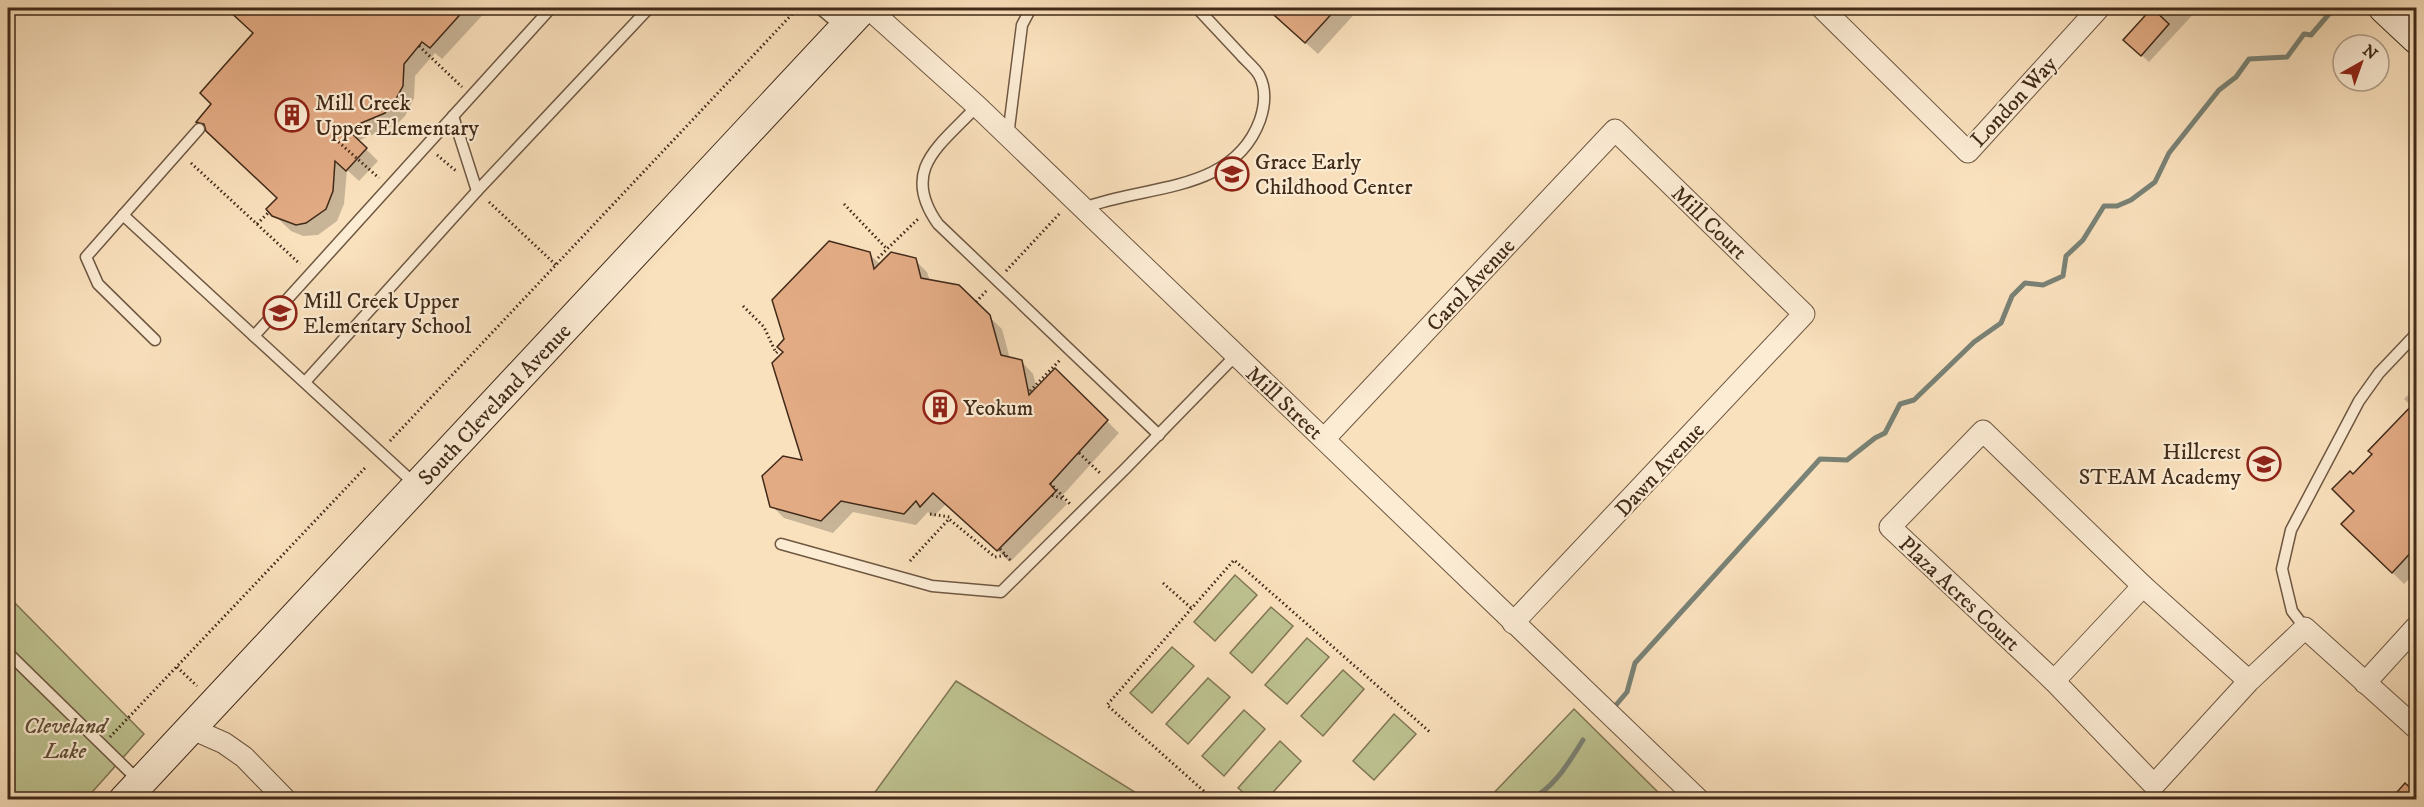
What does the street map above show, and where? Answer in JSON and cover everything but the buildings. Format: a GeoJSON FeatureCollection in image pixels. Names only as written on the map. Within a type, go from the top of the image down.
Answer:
{"type":"FeatureCollection","features":[{"type":"Feature","properties":{"kind":"street","name":"Mill Street"},"geometry":{"type":"LineString","coordinates":[[868,8],[977,106],[1325,438],[1513,623],[1699,800]]}},
{"type":"Feature","properties":{"kind":"street","name":"London Way"},"geometry":{"type":"LineString","coordinates":[[1822,8],[1968,152],[2099,8]]}},
{"type":"Feature","properties":{"kind":"street"},"geometry":{"type":"LineString","coordinates":[[2384,8],[2416,38]]}},
{"type":"Feature","properties":{"kind":"street","name":"South Cleveland Avenue"},"geometry":{"type":"LineString","coordinates":[[132,791],[853,18]]}},
{"type":"Feature","properties":{"kind":"street","name":"Mill Court"},"geometry":{"type":"LineString","coordinates":[[1615,130],[1804,314]]}},
{"type":"Feature","properties":{"kind":"street","name":"Carol Avenue"},"geometry":{"type":"LineString","coordinates":[[1325,438],[1615,130]]}},
{"type":"Feature","properties":{"kind":"street","name":"Dawn Avenue"},"geometry":{"type":"LineString","coordinates":[[1513,623],[1804,314]]}},
{"type":"Feature","properties":{"kind":"street","name":"Plaza Acres Court"},"geometry":{"type":"LineString","coordinates":[[2249,681],[2143,586],[1983,431],[1890,527],[2054,681],[2154,785],[2249,681],[2305,628]]}},
{"type":"Feature","properties":{"kind":"street"},"geometry":{"type":"LineString","coordinates":[[2054,681],[2143,586]]}},
{"type":"Feature","properties":{"kind":"street"},"geometry":{"type":"LineString","coordinates":[[2365,683],[2416,627]]}},
{"type":"Feature","properties":{"kind":"street"},"geometry":{"type":"LineString","coordinates":[[2305,628],[2416,728]]}},
{"type":"Feature","properties":{"kind":"street"},"geometry":{"type":"LineString","coordinates":[[190,728],[224,743],[244,757],[286,800]]}},
{"type":"Feature","properties":{"kind":"lane"},"geometry":{"type":"LineString","coordinates":[[254,336],[551,8]]}},
{"type":"Feature","properties":{"kind":"lane"},"geometry":{"type":"LineString","coordinates":[[305,382],[477,191],[649,8]]}},
{"type":"Feature","properties":{"kind":"lane"},"geometry":{"type":"LineString","coordinates":[[819,8],[853,18]]}},
{"type":"Feature","properties":{"kind":"lane"},"geometry":{"type":"LineString","coordinates":[[1008,136],[1022,26],[1031,8]]}},
{"type":"Feature","properties":{"kind":"lane"},"geometry":{"type":"LineString","coordinates":[[1084,208],[1106,199],[1172,186],[1211,174],[1230,162],[1246,147],[1263,112],[1265,94],[1259,74],[1197,8]]}},
{"type":"Feature","properties":{"kind":"lane"},"geometry":{"type":"LineString","coordinates":[[977,106],[928,159],[921,179],[926,207],[938,224],[1159,435]]}},
{"type":"Feature","properties":{"kind":"lane"},"geometry":{"type":"LineString","coordinates":[[453,116],[477,191]]}},
{"type":"Feature","properties":{"kind":"lane"},"geometry":{"type":"LineString","coordinates":[[155,340],[98,284],[86,257],[199,129]]}},
{"type":"Feature","properties":{"kind":"lane"},"geometry":{"type":"LineString","coordinates":[[123,215],[416,486]]}},
{"type":"Feature","properties":{"kind":"lane"},"geometry":{"type":"LineString","coordinates":[[2305,628],[2292,611],[2282,569],[2291,530],[2359,401],[2379,373],[2416,334]]}},
{"type":"Feature","properties":{"kind":"lane"},"geometry":{"type":"LineString","coordinates":[[781,544],[932,586],[1001,592],[1236,355]]}},
{"type":"Feature","properties":{"kind":"lane"},"geometry":{"type":"LineString","coordinates":[[8,653],[103,745],[132,791]]}},
{"type":"Feature","properties":{"kind":"path"},"geometry":{"type":"LineString","coordinates":[[386,445],[796,10]]}},
{"type":"Feature","properties":{"kind":"path"},"geometry":{"type":"LineString","coordinates":[[419,46],[463,88]]}},
{"type":"Feature","properties":{"kind":"path"},"geometry":{"type":"LineString","coordinates":[[335,139],[380,178]]}},
{"type":"Feature","properties":{"kind":"path"},"geometry":{"type":"LineString","coordinates":[[191,163],[300,264]]}},
{"type":"Feature","properties":{"kind":"path"},"geometry":{"type":"LineString","coordinates":[[489,202],[556,265]]}},
{"type":"Feature","properties":{"kind":"path"},"geometry":{"type":"LineString","coordinates":[[844,204],[887,249]]}},
{"type":"Feature","properties":{"kind":"path"},"geometry":{"type":"LineString","coordinates":[[1004,273],[1063,211]]}},
{"type":"Feature","properties":{"kind":"path"},"geometry":{"type":"LineString","coordinates":[[257,224],[268,212]]}},
{"type":"Feature","properties":{"kind":"path"},"geometry":{"type":"LineString","coordinates":[[878,258],[918,219]]}},
{"type":"Feature","properties":{"kind":"path"},"geometry":{"type":"LineString","coordinates":[[976,302],[989,288]]}},
{"type":"Feature","properties":{"kind":"path"},"geometry":{"type":"LineString","coordinates":[[743,306],[764,327],[776,353],[780,349]]}},
{"type":"Feature","properties":{"kind":"path"},"geometry":{"type":"LineString","coordinates":[[1030,391],[1061,358]]}},
{"type":"Feature","properties":{"kind":"path"},"geometry":{"type":"LineString","coordinates":[[1079,453],[1104,477]]}},
{"type":"Feature","properties":{"kind":"path"},"geometry":{"type":"LineString","coordinates":[[103,745],[365,468]]}},
{"type":"Feature","properties":{"kind":"path"},"geometry":{"type":"LineString","coordinates":[[1050,483],[1075,509]]}},
{"type":"Feature","properties":{"kind":"path"},"geometry":{"type":"LineString","coordinates":[[1052,495],[1066,499]]}},
{"type":"Feature","properties":{"kind":"path"},"geometry":{"type":"LineString","coordinates":[[910,561],[954,512]]}},
{"type":"Feature","properties":{"kind":"path"},"geometry":{"type":"LineString","coordinates":[[930,514],[950,518],[995,557],[1006,555]]}},
{"type":"Feature","properties":{"kind":"path"},"geometry":{"type":"LineString","coordinates":[[1000,549],[1017,568]]}},
{"type":"Feature","properties":{"kind":"path"},"geometry":{"type":"LineString","coordinates":[[1214,800],[1107,705],[1234,560],[1431,734]]}},
{"type":"Feature","properties":{"kind":"path"},"geometry":{"type":"LineString","coordinates":[[1163,583],[1191,609]]}},
{"type":"Feature","properties":{"kind":"path"},"geometry":{"type":"LineString","coordinates":[[177,667],[198,687]]}},
{"type":"Feature","properties":{"kind":"green space"},"geometry":{"type":"Polygon","coordinates":[[[1235,575],[1257,595],[1215,641],[1194,622],[1235,575]]]}},
{"type":"Feature","properties":{"kind":"green space","name":"Cleveland Lake"},"geometry":{"type":"Polygon","coordinates":[[[8,596],[144,734],[86,799],[8,799],[8,596]]]}},
{"type":"Feature","properties":{"kind":"green space"},"geometry":{"type":"Polygon","coordinates":[[[1271,607],[1293,626],[1252,673],[1230,653],[1271,607]]]}},
{"type":"Feature","properties":{"kind":"green space"},"geometry":{"type":"Polygon","coordinates":[[[1307,638],[1329,657],[1287,704],[1265,685],[1307,638]]]}},
{"type":"Feature","properties":{"kind":"green space"},"geometry":{"type":"Polygon","coordinates":[[[1172,647],[1194,666],[1152,713],[1130,693],[1172,647]]]}},
{"type":"Feature","properties":{"kind":"green space"},"geometry":{"type":"Polygon","coordinates":[[[1343,670],[1364,689],[1323,736],[1301,716],[1343,670]]]}},
{"type":"Feature","properties":{"kind":"green space"},"geometry":{"type":"Polygon","coordinates":[[[1208,678],[1230,697],[1188,744],[1166,724],[1208,678]]]}},
{"type":"Feature","properties":{"kind":"green space"},"geometry":{"type":"Polygon","coordinates":[[[956,681],[1146,799],[870,799],[956,681]]]}},
{"type":"Feature","properties":{"kind":"green space"},"geometry":{"type":"Polygon","coordinates":[[[1574,709],[1665,799],[1488,799],[1574,709]]]}},
{"type":"Feature","properties":{"kind":"green space"},"geometry":{"type":"Polygon","coordinates":[[[1244,710],[1265,729],[1224,776],[1202,756],[1244,710]]]}},
{"type":"Feature","properties":{"kind":"green space"},"geometry":{"type":"Polygon","coordinates":[[[1394,714],[1416,734],[1374,780],[1353,761],[1394,714]]]}},
{"type":"Feature","properties":{"kind":"green space"},"geometry":{"type":"Polygon","coordinates":[[[1280,741],[1301,761],[1267,799],[1251,799],[1238,788],[1280,741]]]}},
{"type":"Feature","properties":{"kind":"waterway"},"geometry":{"type":"LineString","coordinates":[[1616,705],[1627,692],[1635,663],[1820,459],[1847,460],[1885,433],[1900,404],[1914,400],[1974,342],[2001,323],[2012,296],[2025,283],[2043,285],[2063,276],[2066,256],[2083,240],[2104,206],[2117,206],[2131,200],[2155,182],[2169,153],[2219,90],[2236,77],[2249,59],[2287,57],[2304,34],[2311,35],[2329,14]]}},
{"type":"Feature","properties":{"kind":"waterway"},"geometry":{"type":"LineString","coordinates":[[1529,800],[1553,782],[1583,740]]}},
{"type":"Feature","properties":{"kind":"place","name":"Mill Creek Upper Elementary"},"geometry":{"type":"Point","coordinates":[292,115]}},
{"type":"Feature","properties":{"kind":"place","name":"Grace Early Childhood Center"},"geometry":{"type":"Point","coordinates":[1232,174]}},
{"type":"Feature","properties":{"kind":"place","name":"Mill Creek Upper Elementary School"},"geometry":{"type":"Point","coordinates":[280,313]}},
{"type":"Feature","properties":{"kind":"place","name":"Yeokum"},"geometry":{"type":"Point","coordinates":[940,407]}},
{"type":"Feature","properties":{"kind":"place","name":"Hillcrest STEAM Academy"},"geometry":{"type":"Point","coordinates":[2264,464]}}]}
